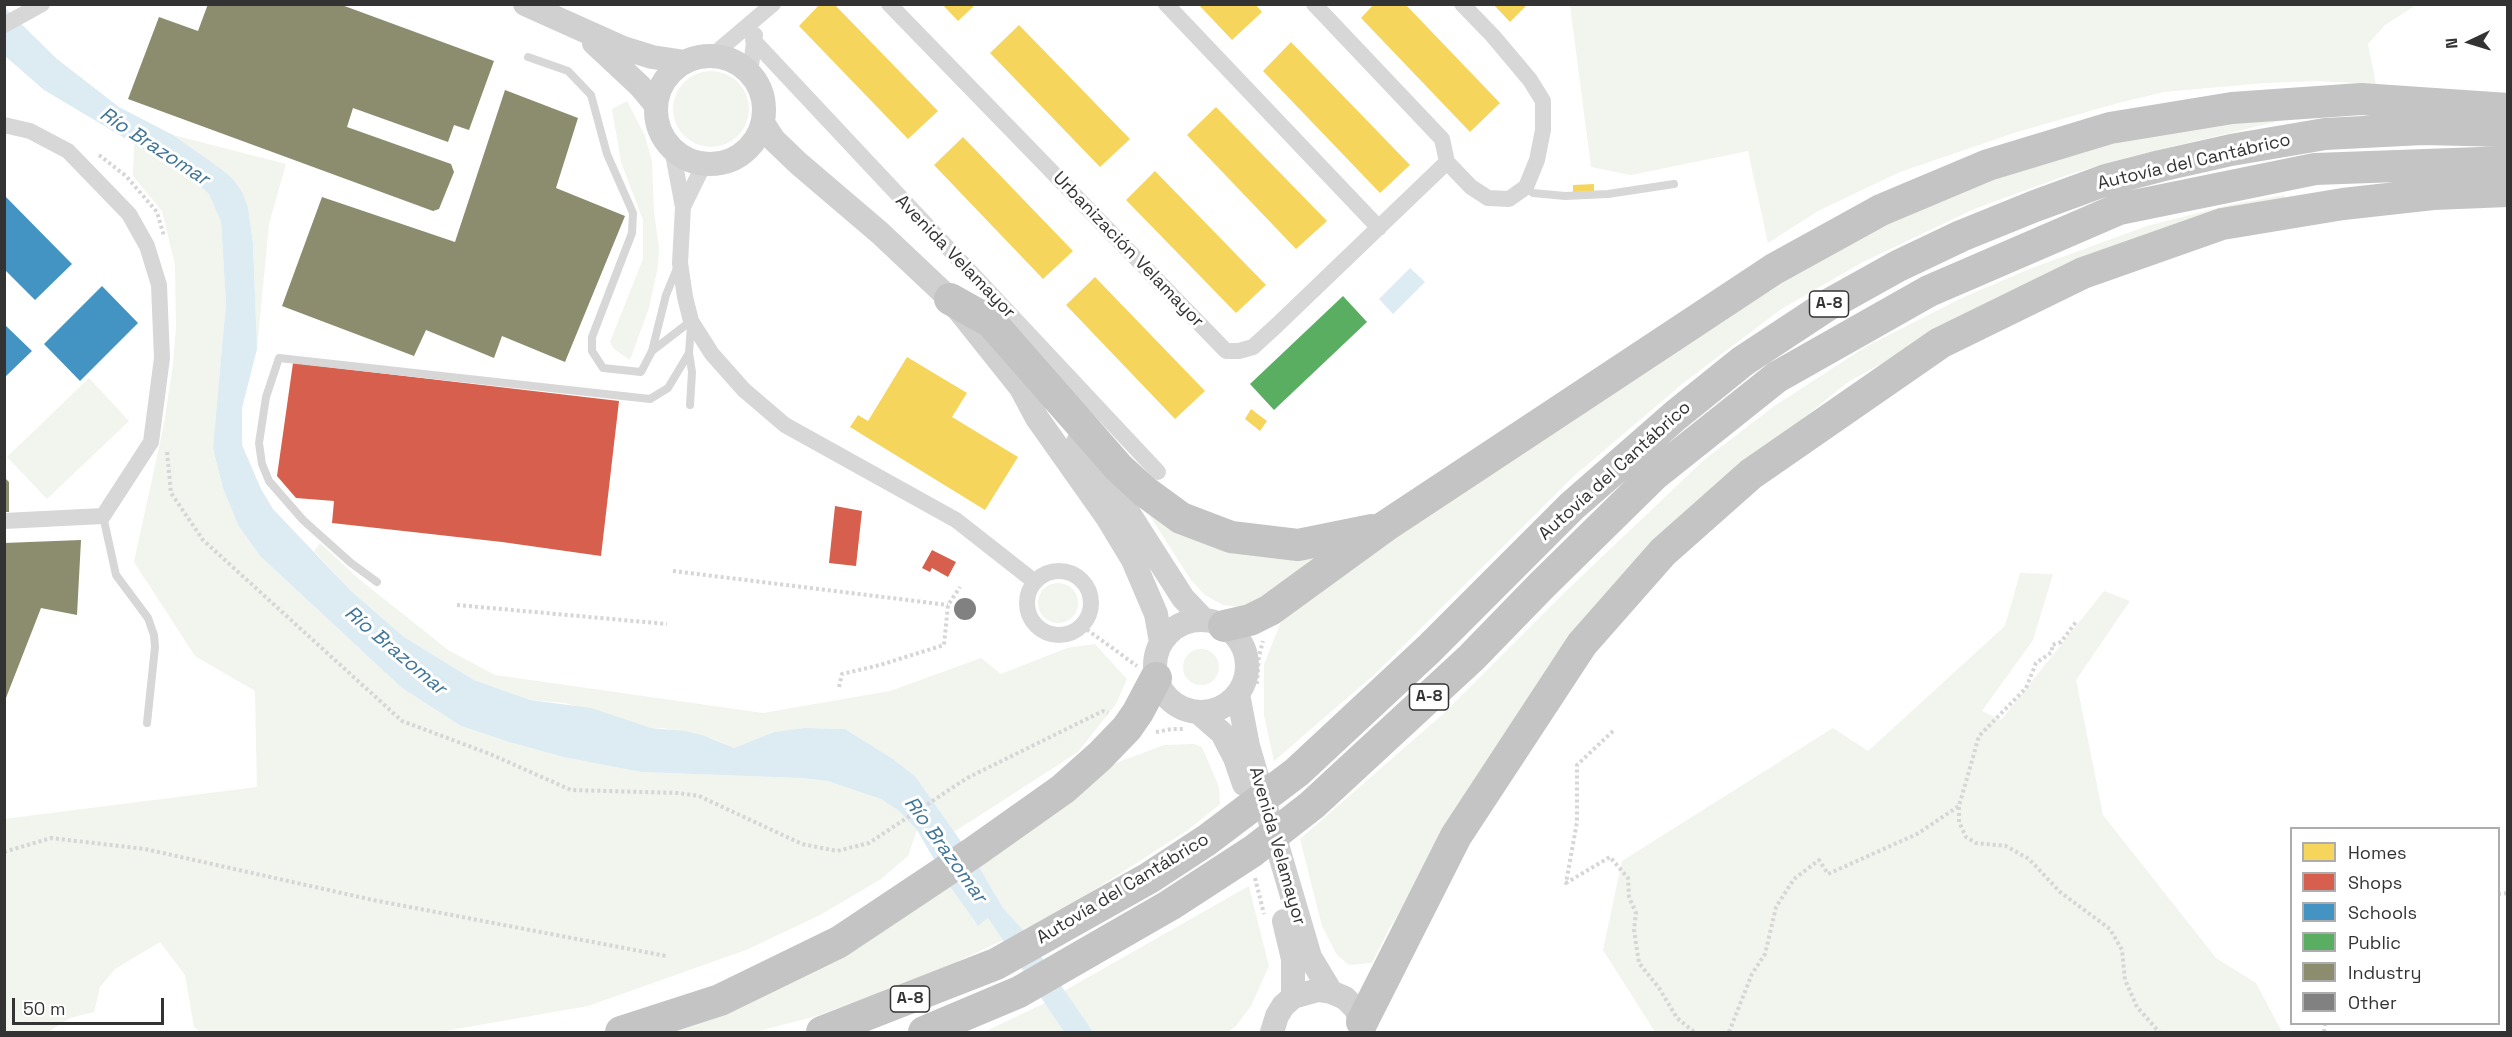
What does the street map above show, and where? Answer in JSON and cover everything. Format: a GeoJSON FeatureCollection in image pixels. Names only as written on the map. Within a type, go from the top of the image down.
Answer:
{"type":"FeatureCollection","features":[{"type":"Feature","properties":{"kind":"highway"},"geometry":{"type":"LineString","coordinates":[[1214,623],[1250,620],[1270,610],[1384,527],[1774,269],[1881,210],[1988,165],[2110,128],[2232,108],[2361,99],[2508,109]]}},
{"type":"Feature","properties":{"kind":"highway","name":"Autovía del Cantábrico"},"geometry":{"type":"LineString","coordinates":[[822,1032],[996,964],[1149,878],[1207,840],[1297,772],[1429,649],[1572,506],[1676,415],[1743,361],[1828,305],[1898,266],[1961,236],[2106,180],[2231,150],[2325,134],[2423,129],[2508,131]]}},
{"type":"Feature","properties":{"kind":"highway","name":"Autovía del Cantábrico"},"geometry":{"type":"LineString","coordinates":[[924,1032],[1019,992],[1254,851],[1312,805],[1471,658],[1654,475],[1777,377],[1929,291],[2119,210],[2314,169],[2508,162]]}},
{"type":"Feature","properties":{"kind":"highway"},"geometry":{"type":"LineString","coordinates":[[1363,1027],[1456,836],[1582,644],[1664,552],[1750,474],[1940,343],[2083,273],[2222,224],[2343,204],[2433,194],[2508,191]]}},
{"type":"Feature","properties":{"kind":"highway"},"geometry":{"type":"LineString","coordinates":[[950,299],[991,322],[1119,468],[1144,491],[1181,518],[1231,537],[1298,545],[1384,527]]}},
{"type":"Feature","properties":{"kind":"highway"},"geometry":{"type":"LineString","coordinates":[[621,1032],[720,1000],[830,946],[974,852],[1063,789],[1100,756],[1127,728],[1138,712],[1148,673]]}},
{"type":"Feature","properties":{"kind":"street"},"geometry":{"type":"LineString","coordinates":[[4,25],[26,15],[42,4]]}},
{"type":"Feature","properties":{"kind":"street"},"geometry":{"type":"LineString","coordinates":[[525,4],[580,30],[652,57],[685,62]]}},
{"type":"Feature","properties":{"kind":"street","name":"Urbanización Velamayor"},"geometry":{"type":"LineString","coordinates":[[889,4],[1226,351],[1239,351],[1253,347],[1325,281],[1447,162]]}},
{"type":"Feature","properties":{"kind":"street"},"geometry":{"type":"LineString","coordinates":[[1166,4],[1378,228]]}},
{"type":"Feature","properties":{"kind":"street"},"geometry":{"type":"LineString","coordinates":[[1314,4],[1442,139],[1447,162],[1471,187],[1488,198],[1509,199],[1526,187],[1537,160],[1543,130],[1543,101],[1530,80],[1462,4]]}},
{"type":"Feature","properties":{"kind":"street"},"geometry":{"type":"LineString","coordinates":[[750,73],[753,40],[768,9]]}},
{"type":"Feature","properties":{"kind":"street"},"geometry":{"type":"LineString","coordinates":[[713,55],[768,9]]}},
{"type":"Feature","properties":{"kind":"street"},"geometry":{"type":"LineString","coordinates":[[580,30],[656,105]]}},
{"type":"Feature","properties":{"kind":"street","name":"Avenida Velamayor"},"geometry":{"type":"LineString","coordinates":[[753,40],[781,74],[1158,472]]}},
{"type":"Feature","properties":{"kind":"street"},"geometry":{"type":"LineString","coordinates":[[713,55],[733,61],[750,73],[762,96],[763,123],[753,144],[744,152],[725,162],[704,164],[681,156],[672,149],[659,129],[656,105],[660,88],[670,73],[685,62],[713,55]]}},
{"type":"Feature","properties":{"kind":"street","name":"Avenida Velamayor"},"geometry":{"type":"LineString","coordinates":[[763,123],[774,140],[798,163],[880,232],[950,299],[1022,388],[1037,418],[1107,517],[1132,560],[1156,614],[1161,642]]}},
{"type":"Feature","properties":{"kind":"street"},"geometry":{"type":"LineString","coordinates":[[4,124],[30,131],[68,151],[129,214],[147,246],[159,285],[162,358],[151,442],[102,516],[4,521]]}},
{"type":"Feature","properties":{"kind":"street"},"geometry":{"type":"LineString","coordinates":[[672,149],[683,207],[680,263],[691,321],[712,354],[732,378],[785,425],[956,520],[1035,582]]}},
{"type":"Feature","properties":{"kind":"street","name":"Avenida Velamayor"},"geometry":{"type":"LineString","coordinates":[[744,152],[770,154],[798,163]]}},
{"type":"Feature","properties":{"kind":"street"},"geometry":{"type":"LineString","coordinates":[[683,207],[704,164]]}},
{"type":"Feature","properties":{"kind":"street","name":"Avenida Velamayor"},"geometry":{"type":"LineString","coordinates":[[1022,388],[1050,405],[1110,484],[1183,598],[1214,623]]}},
{"type":"Feature","properties":{"kind":"street"},"geometry":{"type":"LineString","coordinates":[[1054,572],[1074,574],[1082,581],[1091,599],[1087,620],[1082,626],[1071,633],[1061,635],[1041,629],[1028,612],[1030,591],[1035,582],[1044,575],[1054,572]]}},
{"type":"Feature","properties":{"kind":"street"},"geometry":{"type":"LineString","coordinates":[[1192,621],[1214,623],[1242,644],[1247,669],[1238,694],[1220,708],[1194,721],[1184,709],[1171,702],[1148,673],[1155,665],[1161,642],[1170,632],[1192,621]]}},
{"type":"Feature","properties":{"kind":"street","name":"Avenida Velamayor"},"geometry":{"type":"LineString","coordinates":[[1238,694],[1248,746],[1310,957],[1331,992]]}},
{"type":"Feature","properties":{"kind":"street","name":"Avenida Velamayor"},"geometry":{"type":"LineString","coordinates":[[1194,721],[1222,733],[1240,773],[1289,942],[1293,959],[1293,997]]}},
{"type":"Feature","properties":{"kind":"street"},"geometry":{"type":"LineString","coordinates":[[1272,1032],[1276,1016],[1293,997],[1318,990],[1345,998],[1355,1008],[1363,1027]]}},
{"type":"Feature","properties":{"kind":"lane"},"geometry":{"type":"LineString","coordinates":[[528,57],[568,71],[591,95],[607,154],[633,213],[632,233],[592,337],[592,351],[603,368],[641,372],[652,351],[666,295],[680,263]]}},
{"type":"Feature","properties":{"kind":"lane"},"geometry":{"type":"LineString","coordinates":[[1526,187],[1533,193],[1565,196],[1608,194],[1674,184]]}},
{"type":"Feature","properties":{"kind":"lane"},"geometry":{"type":"LineString","coordinates":[[652,351],[691,321]]}},
{"type":"Feature","properties":{"kind":"lane"},"geometry":{"type":"LineString","coordinates":[[690,405],[692,372],[688,353],[691,321]]}},
{"type":"Feature","properties":{"kind":"lane"},"geometry":{"type":"LineString","coordinates":[[377,582],[351,563],[303,520],[269,482],[262,464],[259,443],[266,398],[279,358],[650,399],[668,388],[688,353]]}},
{"type":"Feature","properties":{"kind":"lane"},"geometry":{"type":"LineString","coordinates":[[102,516],[116,575],[148,618],[154,635],[155,647],[147,723]]}},
{"type":"Feature","properties":{"kind":"path"},"geometry":{"type":"LineString","coordinates":[[673,571],[948,605]]}},
{"type":"Feature","properties":{"kind":"path"},"geometry":{"type":"LineString","coordinates":[[839,687],[842,675],[890,663],[944,645],[948,605],[960,587]]}},
{"type":"Feature","properties":{"kind":"path"},"geometry":{"type":"LineString","coordinates":[[457,605],[667,624]]}},
{"type":"Feature","properties":{"kind":"path"},"geometry":{"type":"LineString","coordinates":[[2076,622],[2061,642],[2052,645],[2052,652],[2036,663],[2026,688],[1978,736],[1959,806],[1959,822],[1966,837],[1976,843],[2006,846],[2029,860],[2061,892],[2093,919],[2110,929],[2122,950],[2125,980],[2137,1007],[2159,1032]]}},
{"type":"Feature","properties":{"kind":"path"},"geometry":{"type":"LineString","coordinates":[[1082,626],[1148,673]]}},
{"type":"Feature","properties":{"kind":"path"},"geometry":{"type":"LineString","coordinates":[[869,843],[967,778],[1103,711],[1140,739],[1194,721]]}},
{"type":"Feature","properties":{"kind":"path"},"geometry":{"type":"LineString","coordinates":[[1613,731],[1577,765],[1577,822],[1566,884],[1610,856],[1628,878],[1629,897],[1636,913],[1634,930],[1639,963],[1659,988],[1677,1018],[1694,1032]]}},
{"type":"Feature","properties":{"kind":"path"},"geometry":{"type":"LineString","coordinates":[[1729,1032],[1752,974],[1765,954],[1776,907],[1794,879],[1819,860],[1828,874],[1838,870],[1917,834],[1959,806]]}},
{"type":"Feature","properties":{"kind":"path"},"geometry":{"type":"LineString","coordinates":[[4,852],[51,838],[145,849],[373,900],[666,956]]}},
{"type":"Feature","properties":{"kind":"path"},"geometry":{"type":"LineString","coordinates":[[1254,876],[1266,919]]}},
{"type":"Feature","properties":{"kind":"shaded area"},"geometry":{"type":"Polygon","coordinates":[[[1570,5],[2416,5],[2385,25],[2368,44],[2376,84],[2316,81],[2264,83],[2164,92],[2118,103],[2017,132],[1900,172],[1818,211],[1768,243],[1748,151],[1631,175],[1591,167],[1570,5]]]}},
{"type":"Feature","properties":{"kind":"shaded area"},"geometry":{"type":"Polygon","coordinates":[[[711,71],[726,74],[738,82],[746,94],[749,109],[746,124],[738,136],[726,144],[711,147],[696,144],[684,136],[676,124],[673,109],[676,94],[684,82],[696,74],[711,71]]]}},
{"type":"Feature","properties":{"kind":"shaded area"},"geometry":{"type":"Polygon","coordinates":[[[627,101],[645,136],[652,161],[654,212],[659,248],[658,266],[649,308],[630,360],[614,349],[610,342],[643,259],[643,220],[621,162],[612,109],[627,101]]]}},
{"type":"Feature","properties":{"kind":"shaded area"},"geometry":{"type":"Polygon","coordinates":[[[2284,120],[2129,157],[2070,174],[1974,209],[1861,263],[1780,310],[1682,384],[1574,476],[1376,673],[1274,761],[1264,715],[1264,664],[1281,622],[1347,564],[1863,230],[1965,187],[2185,122],[2284,120]]]}},
{"type":"Feature","properties":{"kind":"shaded area"},"geometry":{"type":"Polygon","coordinates":[[[173,135],[286,164],[269,224],[257,349],[253,243],[248,207],[233,179],[173,135]]]}},
{"type":"Feature","properties":{"kind":"shaded area"},"geometry":{"type":"Polygon","coordinates":[[[134,143],[190,177],[209,194],[221,222],[226,303],[213,448],[223,488],[238,525],[260,556],[402,688],[461,726],[563,757],[641,772],[801,778],[828,781],[851,787],[881,799],[899,811],[917,830],[908,856],[881,879],[820,915],[746,950],[588,1006],[439,1032],[201,1032],[194,1027],[185,975],[160,942],[115,969],[100,987],[94,1012],[70,1018],[48,1032],[5,1032],[4,819],[257,787],[255,691],[195,656],[134,562],[164,424],[176,327],[175,265],[162,211],[133,176],[134,143]]]}},
{"type":"Feature","properties":{"kind":"shaded area"},"geometry":{"type":"Polygon","coordinates":[[[2285,195],[2284,205],[1978,311],[1848,382],[1710,494],[1423,873],[1389,929],[1372,963],[1349,965],[1337,955],[1322,926],[1300,839],[1443,714],[1566,591],[1704,460],[1773,407],[1867,346],[1964,297],[2032,268],[2147,226],[2229,205],[2285,195]]]}},
{"type":"Feature","properties":{"kind":"shaded area"},"geometry":{"type":"Polygon","coordinates":[[[89,378],[129,421],[47,499],[7,457],[89,378]]]}},
{"type":"Feature","properties":{"kind":"shaded area"},"geometry":{"type":"Polygon","coordinates":[[[1141,502],[1332,551],[1270,598],[1267,593],[1240,607],[1223,605],[1205,595],[1191,580],[1141,502]]]}},
{"type":"Feature","properties":{"kind":"shaded area"},"geometry":{"type":"Polygon","coordinates":[[[320,543],[359,579],[448,650],[495,675],[763,713],[890,691],[981,658],[1001,674],[1067,648],[1095,644],[1127,679],[1116,704],[1078,752],[954,832],[915,776],[893,759],[845,729],[804,728],[774,732],[734,748],[711,738],[664,728],[651,728],[565,703],[530,700],[474,680],[404,637],[350,590],[314,551],[320,543]]]}},
{"type":"Feature","properties":{"kind":"shaded area"},"geometry":{"type":"Polygon","coordinates":[[[2020,573],[2053,574],[2033,640],[1982,711],[2001,720],[2104,591],[2130,601],[2076,680],[2103,815],[2216,958],[2256,983],[2282,1032],[1655,1032],[1603,950],[1622,861],[1833,728],[1868,751],[2005,626],[2020,573]]]}},
{"type":"Feature","properties":{"kind":"shaded area"},"geometry":{"type":"Polygon","coordinates":[[[1058,583],[1072,589],[1078,603],[1072,617],[1058,623],[1044,617],[1038,603],[1044,589],[1058,583]]]}},
{"type":"Feature","properties":{"kind":"shaded area"},"geometry":{"type":"Polygon","coordinates":[[[1201,649],[1214,654],[1219,667],[1214,680],[1201,685],[1188,680],[1183,667],[1188,654],[1201,649]]]}},
{"type":"Feature","properties":{"kind":"shaded area"},"geometry":{"type":"Polygon","coordinates":[[[1194,744],[1202,747],[1219,787],[1220,804],[1188,830],[1063,910],[1023,930],[1003,908],[979,867],[1116,763],[1164,745],[1194,744]]]}},
{"type":"Feature","properties":{"kind":"shaded area"},"geometry":{"type":"Polygon","coordinates":[[[949,885],[977,925],[988,918],[1003,940],[931,974],[813,1017],[755,1032],[662,1032],[760,998],[859,948],[949,885]]]}},
{"type":"Feature","properties":{"kind":"shaded area"},"geometry":{"type":"Polygon","coordinates":[[[1249,886],[1269,966],[1251,1006],[1235,1027],[1227,1032],[1093,1032],[1064,991],[1249,886]]]}},
{"type":"Feature","properties":{"kind":"shaded area"},"geometry":{"type":"Polygon","coordinates":[[[1045,1003],[1064,1032],[984,1032],[1045,1003]]]}},
{"type":"Feature","properties":{"kind":"water","name":"Río Brazomar"},"geometry":{"type":"Polygon","coordinates":[[[4,7],[57,59],[119,107],[173,135],[221,169],[233,179],[242,192],[248,207],[253,243],[257,349],[242,408],[242,445],[261,489],[273,509],[350,590],[404,637],[474,680],[530,700],[591,708],[651,728],[685,731],[705,736],[734,748],[774,732],[804,728],[845,729],[893,759],[915,776],[979,867],[1003,908],[1023,930],[1093,1032],[1064,1032],[988,918],[978,926],[949,885],[917,830],[899,811],[881,799],[828,781],[641,772],[563,757],[461,726],[402,688],[260,556],[238,525],[223,488],[213,448],[226,303],[221,222],[209,194],[190,177],[44,90],[5,56],[4,7]]]}},
{"type":"Feature","properties":{"kind":"water"},"geometry":{"type":"Polygon","coordinates":[[[1410,268],[1425,282],[1393,314],[1379,299],[1410,268]]]}},
{"type":"Feature","properties":{"kind":"building: Homes"},"geometry":{"type":"Polygon","coordinates":[[[820,4],[834,4],[938,111],[908,139],[799,26],[820,4]]]}},
{"type":"Feature","properties":{"kind":"building: Homes"},"geometry":{"type":"Polygon","coordinates":[[[942,4],[976,4],[958,21],[942,4]]]}},
{"type":"Feature","properties":{"kind":"building: Homes"},"geometry":{"type":"Polygon","coordinates":[[[1198,4],[1255,4],[1262,12],[1232,40],[1198,4]]]}},
{"type":"Feature","properties":{"kind":"building: Homes"},"geometry":{"type":"Polygon","coordinates":[[[1374,4],[1405,4],[1500,103],[1470,132],[1361,18],[1374,4]]]}},
{"type":"Feature","properties":{"kind":"building: Homes"},"geometry":{"type":"Polygon","coordinates":[[[1493,4],[1528,4],[1510,22],[1493,4]]]}},
{"type":"Feature","properties":{"kind":"building: Homes"},"geometry":{"type":"Polygon","coordinates":[[[1019,25],[1130,139],[1100,167],[990,53],[1019,25]]]}},
{"type":"Feature","properties":{"kind":"building: Homes"},"geometry":{"type":"Polygon","coordinates":[[[1291,42],[1410,165],[1380,193],[1263,71],[1291,42]]]}},
{"type":"Feature","properties":{"kind":"building: Homes"},"geometry":{"type":"Polygon","coordinates":[[[1216,107],[1327,221],[1296,249],[1187,135],[1216,107]]]}},
{"type":"Feature","properties":{"kind":"building: Homes"},"geometry":{"type":"Polygon","coordinates":[[[963,137],[1073,251],[1043,279],[934,165],[963,137]]]}},
{"type":"Feature","properties":{"kind":"building: Homes"},"geometry":{"type":"Polygon","coordinates":[[[1155,171],[1266,285],[1236,313],[1126,200],[1155,171]]]}},
{"type":"Feature","properties":{"kind":"building: Homes"},"geometry":{"type":"Polygon","coordinates":[[[1594,184],[1594,191],[1573,192],[1573,185],[1594,184]]]}},
{"type":"Feature","properties":{"kind":"building: Homes"},"geometry":{"type":"Polygon","coordinates":[[[1095,277],[1205,391],[1175,419],[1066,305],[1095,277]]]}},
{"type":"Feature","properties":{"kind":"building: Homes"},"geometry":{"type":"Polygon","coordinates":[[[907,357],[967,393],[952,417],[1018,457],[985,510],[850,427],[858,415],[868,421],[907,357]]]}},
{"type":"Feature","properties":{"kind":"building: Homes"},"geometry":{"type":"Polygon","coordinates":[[[1251,409],[1267,421],[1260,431],[1245,419],[1251,409]]]}},
{"type":"Feature","properties":{"kind":"building: Shops"},"geometry":{"type":"Polygon","coordinates":[[[293,363],[619,401],[601,556],[502,542],[332,523],[334,501],[296,498],[277,476],[293,363]]]}},
{"type":"Feature","properties":{"kind":"building: Shops"},"geometry":{"type":"Polygon","coordinates":[[[835,506],[862,511],[856,566],[829,563],[835,506]]]}},
{"type":"Feature","properties":{"kind":"building: Shops"},"geometry":{"type":"Polygon","coordinates":[[[932,550],[956,562],[948,577],[932,568],[930,572],[922,568],[932,550]]]}},
{"type":"Feature","properties":{"kind":"building: Schools"},"geometry":{"type":"Polygon","coordinates":[[[4,195],[72,264],[35,300],[4,269],[4,195]]]}},
{"type":"Feature","properties":{"kind":"building: Schools"},"geometry":{"type":"Polygon","coordinates":[[[102,286],[138,323],[80,381],[44,344],[102,286]]]}},
{"type":"Feature","properties":{"kind":"building: Schools"},"geometry":{"type":"Polygon","coordinates":[[[4,324],[32,351],[4,378],[4,324]]]}},
{"type":"Feature","properties":{"kind":"building: Public"},"geometry":{"type":"Polygon","coordinates":[[[1343,296],[1367,322],[1274,410],[1250,384],[1343,296]]]}},
{"type":"Feature","properties":{"kind":"building: Industry"},"geometry":{"type":"Polygon","coordinates":[[[208,4],[339,4],[494,61],[469,130],[454,125],[448,142],[353,108],[347,127],[451,164],[454,172],[439,209],[433,211],[128,99],[159,17],[198,31],[208,4]]]}},
{"type":"Feature","properties":{"kind":"building: Industry"},"geometry":{"type":"Polygon","coordinates":[[[505,90],[578,118],[556,188],[625,216],[565,362],[502,336],[494,358],[426,330],[414,356],[282,306],[322,197],[455,242],[505,90]]]}},
{"type":"Feature","properties":{"kind":"building: Industry"},"geometry":{"type":"Polygon","coordinates":[[[4,477],[9,482],[9,512],[4,512],[4,477]]]}},
{"type":"Feature","properties":{"kind":"building: Industry"},"geometry":{"type":"Polygon","coordinates":[[[81,540],[77,615],[41,608],[4,703],[4,543],[81,540]]]}},
{"type":"Feature","properties":{"kind":"building: Other"},"geometry":{"type":"Polygon","coordinates":[[[961,598],[969,598],[976,605],[976,613],[969,620],[961,620],[954,613],[954,605],[961,598]]]}}]}
